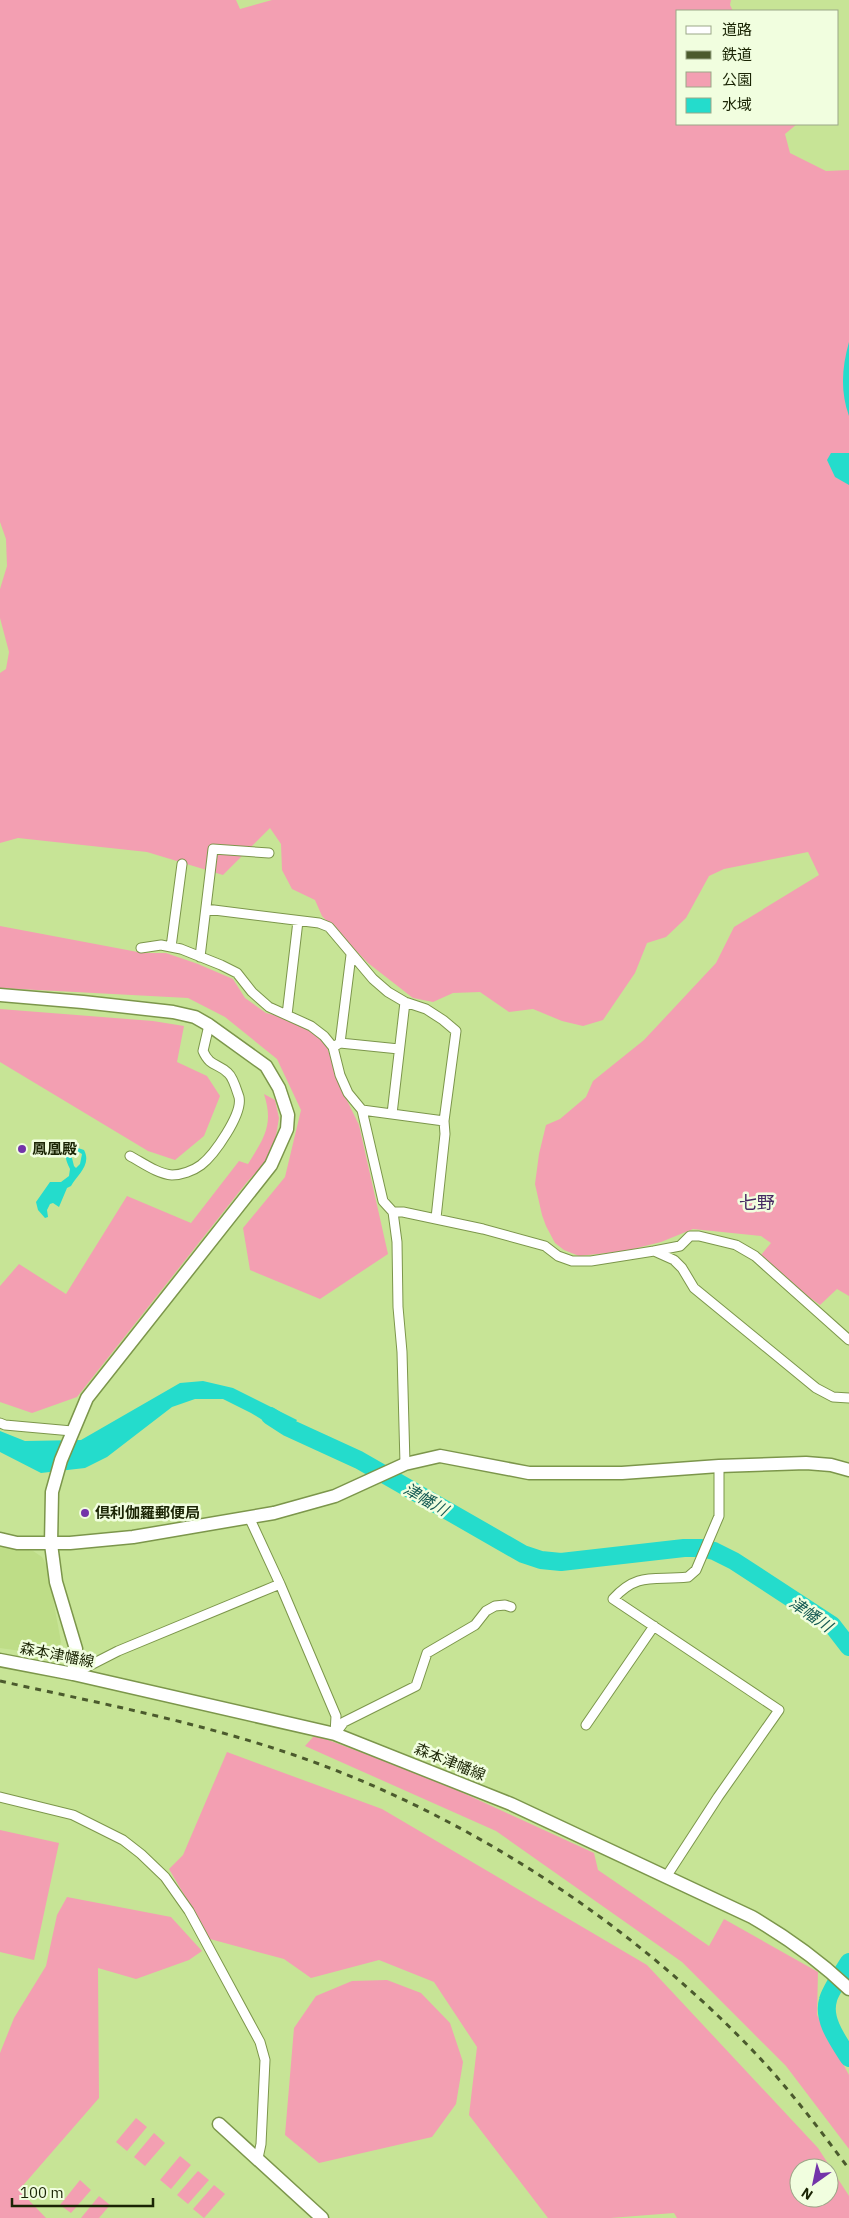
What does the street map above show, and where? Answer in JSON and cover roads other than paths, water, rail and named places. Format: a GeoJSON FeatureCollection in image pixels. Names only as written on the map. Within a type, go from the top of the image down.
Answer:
{"type":"FeatureCollection","features":[{"type":"Feature","properties":{"kind":"street"},"geometry":{"type":"LineString","coordinates":[[200,957],[213,849],[269,853]]}},
{"type":"Feature","properties":{"kind":"street"},"geometry":{"type":"LineString","coordinates":[[171,947],[182,864]]}},
{"type":"Feature","properties":{"kind":"street"},"geometry":{"type":"LineString","coordinates":[[206,909],[319,923],[329,927],[373,980],[405,1002],[426,1009],[456,1031],[444,1121],[445,1134],[436,1218]]}},
{"type":"Feature","properties":{"kind":"street"},"geometry":{"type":"LineString","coordinates":[[287,1015],[298,921]]}},
{"type":"Feature","properties":{"kind":"street"},"geometry":{"type":"LineString","coordinates":[[140,948],[161,945],[171,947],[237,973],[252,992],[269,1007],[310,1026],[337,1045],[399,1049]]}},
{"type":"Feature","properties":{"kind":"street"},"geometry":{"type":"LineString","coordinates":[[351,955],[337,1045],[343,1081],[348,1093],[362,1110],[383,1201],[393,1212],[397,1242],[405,1464]]}},
{"type":"Feature","properties":{"kind":"street"},"geometry":{"type":"LineString","coordinates":[[0,996],[83,1002],[173,1012],[195,1017],[266,1066],[279,1088],[288,1115],[288,1129],[271,1165],[87,1398],[72,1431],[52,1492],[51,1544],[56,1582],[76,1649],[73,1674]]}},
{"type":"Feature","properties":{"kind":"street"},"geometry":{"type":"LineString","coordinates":[[392,1114],[405,1002]]}},
{"type":"Feature","properties":{"kind":"street"},"geometry":{"type":"LineString","coordinates":[[130,1156],[162,1173],[173,1175],[190,1172],[201,1165],[217,1146],[237,1115],[240,1106],[239,1097],[229,1074],[211,1063],[203,1051],[209,1025]]}},
{"type":"Feature","properties":{"kind":"street"},"geometry":{"type":"LineString","coordinates":[[362,1110],[444,1121]]}},
{"type":"Feature","properties":{"kind":"street"},"geometry":{"type":"LineString","coordinates":[[393,1212],[436,1218],[545,1246],[558,1256],[572,1261],[591,1261],[680,1246],[690,1236],[699,1236],[736,1245],[755,1256],[849,1340]]}},
{"type":"Feature","properties":{"kind":"street"},"geometry":{"type":"LineString","coordinates":[[654,1251],[674,1260],[682,1268],[694,1288],[816,1388],[833,1397],[849,1398]]}},
{"type":"Feature","properties":{"kind":"street"},"geometry":{"type":"LineString","coordinates":[[0,1422],[5,1425],[72,1431]]}},
{"type":"Feature","properties":{"kind":"street"},"geometry":{"type":"LineString","coordinates":[[0,1539],[17,1543],[51,1544],[133,1537],[274,1513],[335,1496],[405,1464],[440,1456],[508,1471],[561,1474],[622,1473],[719,1466],[806,1463],[831,1465],[849,1470]]}},
{"type":"Feature","properties":{"kind":"street"},"geometry":{"type":"LineString","coordinates":[[666,1877],[718,1797],[779,1710],[613,1599],[622,1589],[636,1581],[652,1577],[688,1577],[696,1570],[715,1528],[721,1508],[719,1466]]}},
{"type":"Feature","properties":{"kind":"street"},"geometry":{"type":"LineString","coordinates":[[249,1517],[280,1584],[336,1716],[335,1734]]}},
{"type":"Feature","properties":{"kind":"street"},"geometry":{"type":"LineString","coordinates":[[73,1674],[118,1651],[280,1584]]}},
{"type":"Feature","properties":{"kind":"street"},"geometry":{"type":"LineString","coordinates":[[335,1734],[344,1722],[416,1686],[427,1653],[475,1625],[486,1611],[495,1606],[505,1605],[511,1607]]}},
{"type":"Feature","properties":{"kind":"street"},"geometry":{"type":"LineString","coordinates":[[586,1725],[654,1626]]}},
{"type":"Feature","properties":{"kind":"street","name":"森本津幡線"},"geometry":{"type":"LineString","coordinates":[[0,1660],[73,1674],[335,1734],[511,1804],[752,1917],[789,1939],[824,1965],[849,1989]]}},
{"type":"Feature","properties":{"kind":"street"},"geometry":{"type":"LineString","coordinates":[[0,1797],[73,1815],[123,1840],[165,1877],[189,1910],[260,2042],[265,2060],[262,2135],[258,2158]]}},
{"type":"Feature","properties":{"kind":"street"},"geometry":{"type":"LineString","coordinates":[[219,2124],[322,2218]]}},
{"type":"Feature","properties":{"kind":"water"},"geometry":{"type":"Polygon","coordinates":[[[849,342],[849,416],[844,397],[843,379],[849,342]]]}},
{"type":"Feature","properties":{"kind":"water"},"geometry":{"type":"Polygon","coordinates":[[[831,453],[849,453],[849,485],[835,477],[827,460],[831,453]]]}},
{"type":"Feature","properties":{"kind":"water"},"geometry":{"type":"Polygon","coordinates":[[[69,1145],[84,1150],[86,1155],[85,1165],[71,1186],[67,1188],[59,1207],[53,1203],[50,1204],[47,1210],[48,1217],[45,1218],[38,1210],[36,1202],[50,1182],[61,1182],[69,1176],[70,1169],[67,1163],[66,1151],[69,1145]],[[74,1149],[71,1154],[76,1168],[80,1164],[82,1154],[74,1149]]]}},
{"type":"Feature","properties":{"kind":"water"},"geometry":{"type":"Polygon","coordinates":[[[203,1381],[233,1388],[297,1420],[287,1435],[251,1413],[223,1399],[195,1399],[172,1407],[107,1457],[85,1468],[41,1473],[0,1452],[0,1431],[25,1441],[81,1440],[180,1383],[203,1381]]]}},
{"type":"Feature","properties":{"kind":"waterway","name":"津幡川"},"geometry":{"type":"LineString","coordinates":[[270,1416],[287,1427],[359,1460],[523,1554],[541,1560],[561,1562],[684,1548],[702,1548],[714,1551],[734,1561],[832,1625],[849,1647]]}},
{"type":"Feature","properties":{"kind":"waterway","name":"津幡川"},"geometry":{"type":"LineString","coordinates":[[849,1962],[831,1992],[827,2008],[827,2015],[832,2030],[849,2058]]}},
{"type":"Feature","properties":{"kind":"railway"},"geometry":{"type":"LineString","coordinates":[[0,1681],[111,1705],[258,1743],[358,1779],[421,1808],[483,1841],[543,1878],[601,1918],[656,1961],[708,2007],[757,2055],[781,2082],[849,2169]]}},
{"type":"Feature","properties":{"kind":"place","name":"鳳凰殿"},"geometry":{"type":"Point","coordinates":[22,1149]}},
{"type":"Feature","properties":{"kind":"place","name":"倶利伽羅郵便局"},"geometry":{"type":"Point","coordinates":[85,1513]}},
{"type":"Feature","properties":{"kind":"district","name":"七野"},"geometry":{"type":"Point","coordinates":[757,1203]}}]}
